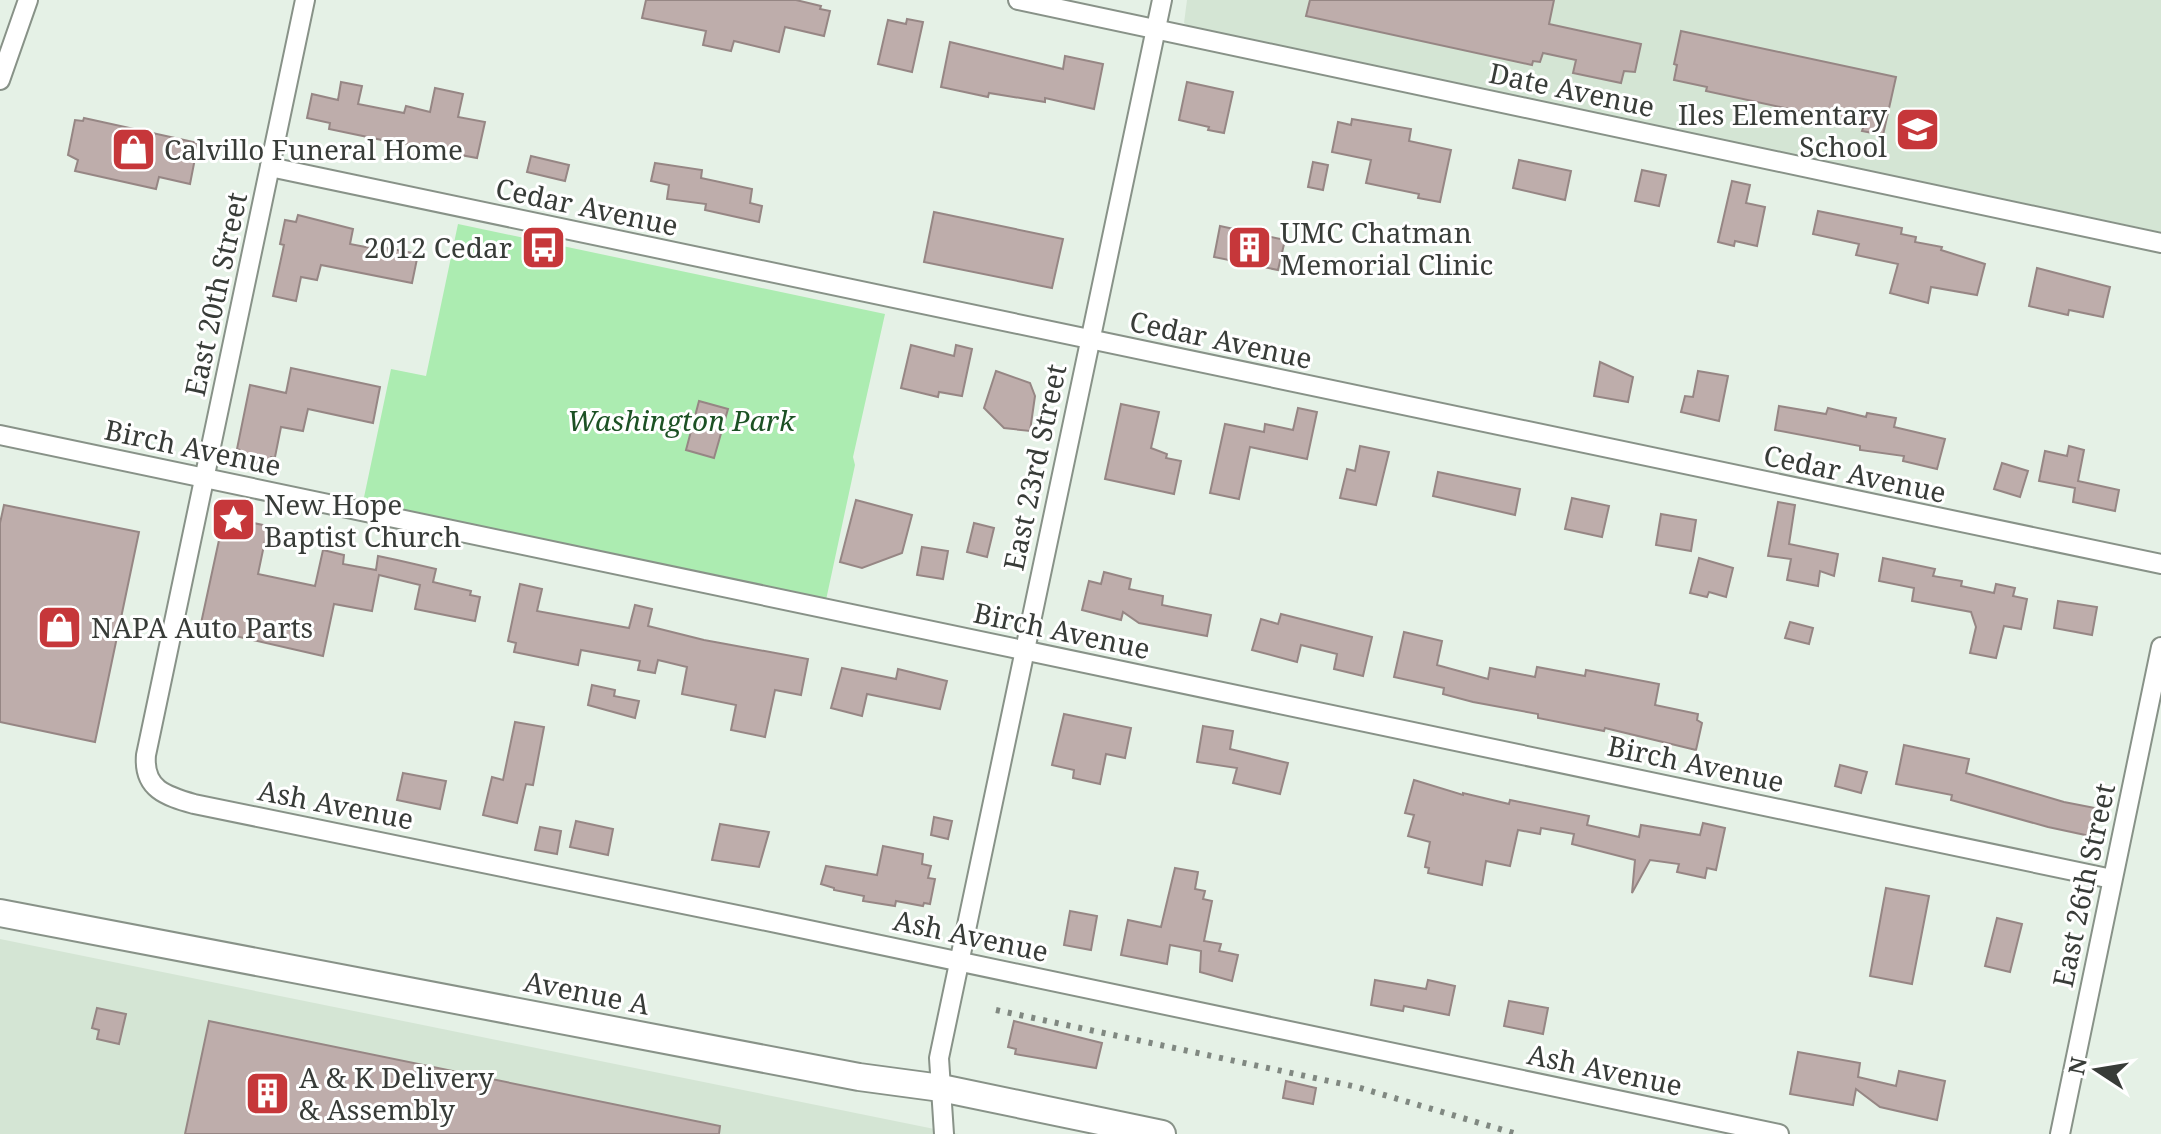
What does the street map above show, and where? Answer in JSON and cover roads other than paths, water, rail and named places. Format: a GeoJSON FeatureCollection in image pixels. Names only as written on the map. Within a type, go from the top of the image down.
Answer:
{"type":"FeatureCollection","features":[{"type":"Feature","properties":{"kind":"main road","name":"Avenue A"},"geometry":{"type":"LineString","coordinates":[[0,913],[859,1077],[941,1088],[1162,1134]]}},
{"type":"Feature","properties":{"kind":"street"},"geometry":{"type":"LineString","coordinates":[[0,80],[28,0]]}},
{"type":"Feature","properties":{"kind":"street","name":"East 20th Street"},"geometry":{"type":"LineString","coordinates":[[154,786],[147,777],[146,755],[305,0]]}},
{"type":"Feature","properties":{"kind":"street","name":"Date Avenue"},"geometry":{"type":"LineString","coordinates":[[1018,0],[2161,243]]}},
{"type":"Feature","properties":{"kind":"street","name":"East 23rd Street"},"geometry":{"type":"LineString","coordinates":[[944,1134],[939,1058],[1162,0]]}},
{"type":"Feature","properties":{"kind":"street","name":"Cedar Avenue"},"geometry":{"type":"LineString","coordinates":[[270,167],[2161,564]]}},
{"type":"Feature","properties":{"kind":"street","name":"Birch Avenue"},"geometry":{"type":"LineString","coordinates":[[0,435],[2112,879]]}},
{"type":"Feature","properties":{"kind":"street","name":"East 26th Street"},"geometry":{"type":"LineString","coordinates":[[2060,1134],[2161,647]]}},
{"type":"Feature","properties":{"kind":"street","name":"Ash Avenue"},"geometry":{"type":"LineString","coordinates":[[154,786],[194,804],[1779,1134]]}},
{"type":"Feature","properties":{"kind":"railway"},"geometry":{"type":"LineString","coordinates":[[996,1010],[1357,1087],[1517,1134]]}},
{"type":"Feature","properties":{"kind":"place","name":"Iles Elementary School"},"geometry":{"type":"Point","coordinates":[1918,130]}},
{"type":"Feature","properties":{"kind":"place","name":"Calvillo Funeral Home"},"geometry":{"type":"Point","coordinates":[133,149]}},
{"type":"Feature","properties":{"kind":"place","name":"2012 Cedar"},"geometry":{"type":"Point","coordinates":[543,247]}},
{"type":"Feature","properties":{"kind":"place","name":"UMC Chatman Memorial Clinic"},"geometry":{"type":"Point","coordinates":[1249,248]}},
{"type":"Feature","properties":{"kind":"place","name":"New Hope Baptist Church"},"geometry":{"type":"Point","coordinates":[233,520]}},
{"type":"Feature","properties":{"kind":"place","name":"NAPA Auto Parts"},"geometry":{"type":"Point","coordinates":[60,627]}},
{"type":"Feature","properties":{"kind":"place","name":"A & K Delivery & Assembly"},"geometry":{"type":"Point","coordinates":[268,1093]}},
{"type":"Feature","properties":{"kind":"park label","name":"Washington Park"},"geometry":{"type":"Point","coordinates":[681,420]}}]}
